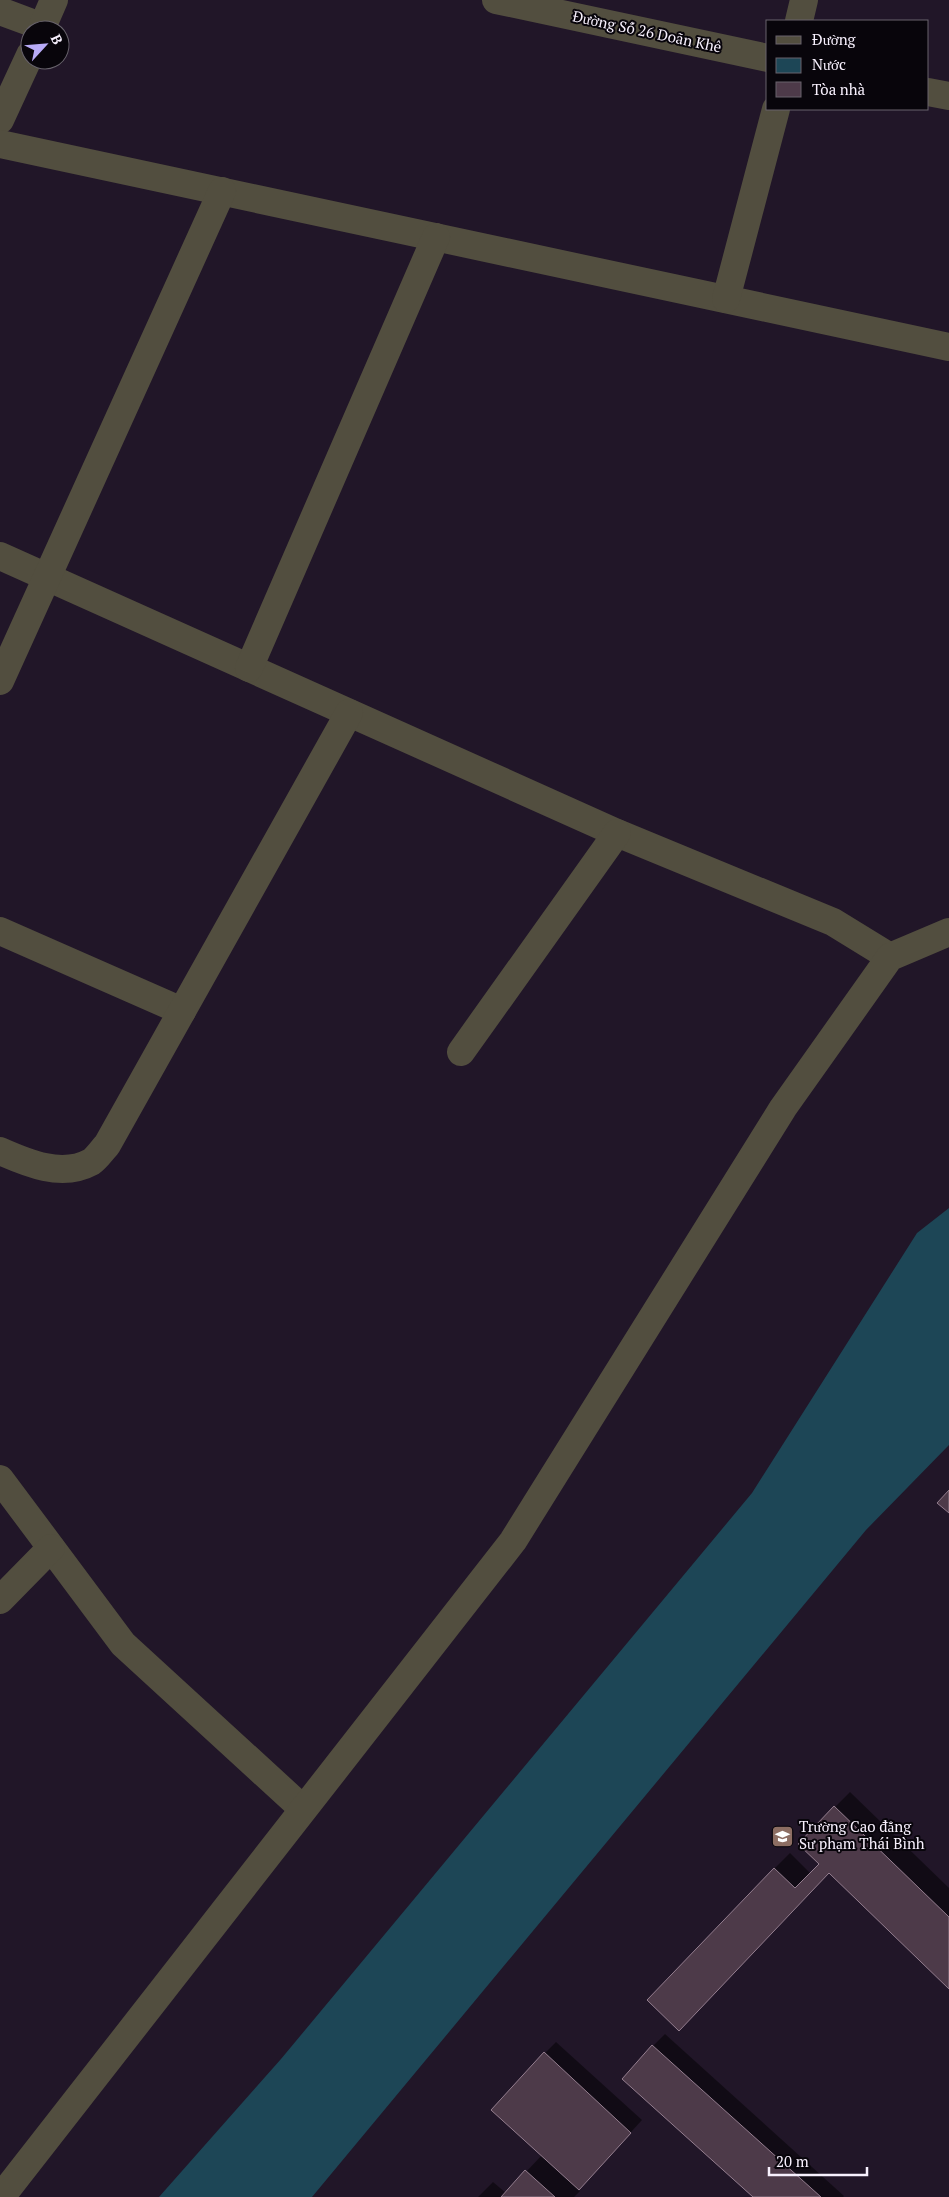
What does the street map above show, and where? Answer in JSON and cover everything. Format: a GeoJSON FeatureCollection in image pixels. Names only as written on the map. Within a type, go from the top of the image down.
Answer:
{"type":"FeatureCollection","features":[{"type":"Feature","properties":{"kind":"street"},"geometry":{"type":"LineString","coordinates":[[46,20],[54,0]]}},
{"type":"Feature","properties":{"kind":"street","name":"Đường Số 26 Doãn Khê"},"geometry":{"type":"LineString","coordinates":[[496,0],[766,58]]}},
{"type":"Feature","properties":{"kind":"street"},"geometry":{"type":"LineString","coordinates":[[799,20],[804,0]]}},
{"type":"Feature","properties":{"kind":"street"},"geometry":{"type":"LineString","coordinates":[[0,11],[21,20]]}},
{"type":"Feature","properties":{"kind":"street"},"geometry":{"type":"LineString","coordinates":[[0,120],[23,70]]}},
{"type":"Feature","properties":{"kind":"street"},"geometry":{"type":"LineString","coordinates":[[929,92],[949,96]]}},
{"type":"Feature","properties":{"kind":"street"},"geometry":{"type":"LineString","coordinates":[[726,299],[776,110]]}},
{"type":"Feature","properties":{"kind":"street"},"geometry":{"type":"LineString","coordinates":[[0,144],[949,347]]}},
{"type":"Feature","properties":{"kind":"street"},"geometry":{"type":"LineString","coordinates":[[0,681],[222,191]]}},
{"type":"Feature","properties":{"kind":"street"},"geometry":{"type":"LineString","coordinates":[[249,668],[436,237]]}},
{"type":"Feature","properties":{"kind":"street"},"geometry":{"type":"LineString","coordinates":[[0,556],[617,833],[833,922],[890,957]]}},
{"type":"Feature","properties":{"kind":"street"},"geometry":{"type":"LineString","coordinates":[[0,1151],[34,1166],[71,1169],[92,1161],[107,1145],[349,713]]}},
{"type":"Feature","properties":{"kind":"street"},"geometry":{"type":"LineString","coordinates":[[461,1052],[617,833]]}},
{"type":"Feature","properties":{"kind":"street"},"geometry":{"type":"LineString","coordinates":[[0,931],[182,1011]]}},
{"type":"Feature","properties":{"kind":"street"},"geometry":{"type":"LineString","coordinates":[[1,2197],[513,1541],[783,1108],[890,957],[949,932]]}},
{"type":"Feature","properties":{"kind":"street"},"geometry":{"type":"LineString","coordinates":[[0,1479],[122,1644],[303,1809]]}},
{"type":"Feature","properties":{"kind":"street"},"geometry":{"type":"LineString","coordinates":[[0,1600],[51,1548]]}},
{"type":"Feature","properties":{"kind":"water"},"geometry":{"type":"Polygon","coordinates":[[[949,1208],[949,1445],[866,1530],[312,2197],[159,2197],[281,2059],[752,1493],[917,1233],[949,1208]]]}},
{"type":"Feature","properties":{"kind":"building"},"geometry":{"type":"Polygon","coordinates":[[[949,1490],[949,1513],[937,1503],[949,1490]]]}},
{"type":"Feature","properties":{"kind":"building"},"geometry":{"type":"Polygon","coordinates":[[[834,1806],[949,1917],[949,1989],[829,1873],[679,2031],[647,2000],[774,1868],[795,1888],[819,1864],[798,1844],[834,1806]]]}},
{"type":"Feature","properties":{"kind":"building"},"geometry":{"type":"Polygon","coordinates":[[[652,2045],[821,2197],[753,2197],[622,2079],[652,2045]]]}},
{"type":"Feature","properties":{"kind":"building"},"geometry":{"type":"Polygon","coordinates":[[[544,2052],[631,2133],[579,2190],[491,2110],[544,2052]]]}},
{"type":"Feature","properties":{"kind":"building"},"geometry":{"type":"Polygon","coordinates":[[[525,2170],[555,2197],[501,2197],[525,2170]]]}},
{"type":"Feature","properties":{"kind":"place","name":"Trường Cao đẳng Sư phạm Thái Bình"},"geometry":{"type":"Point","coordinates":[783,1836]}}]}
